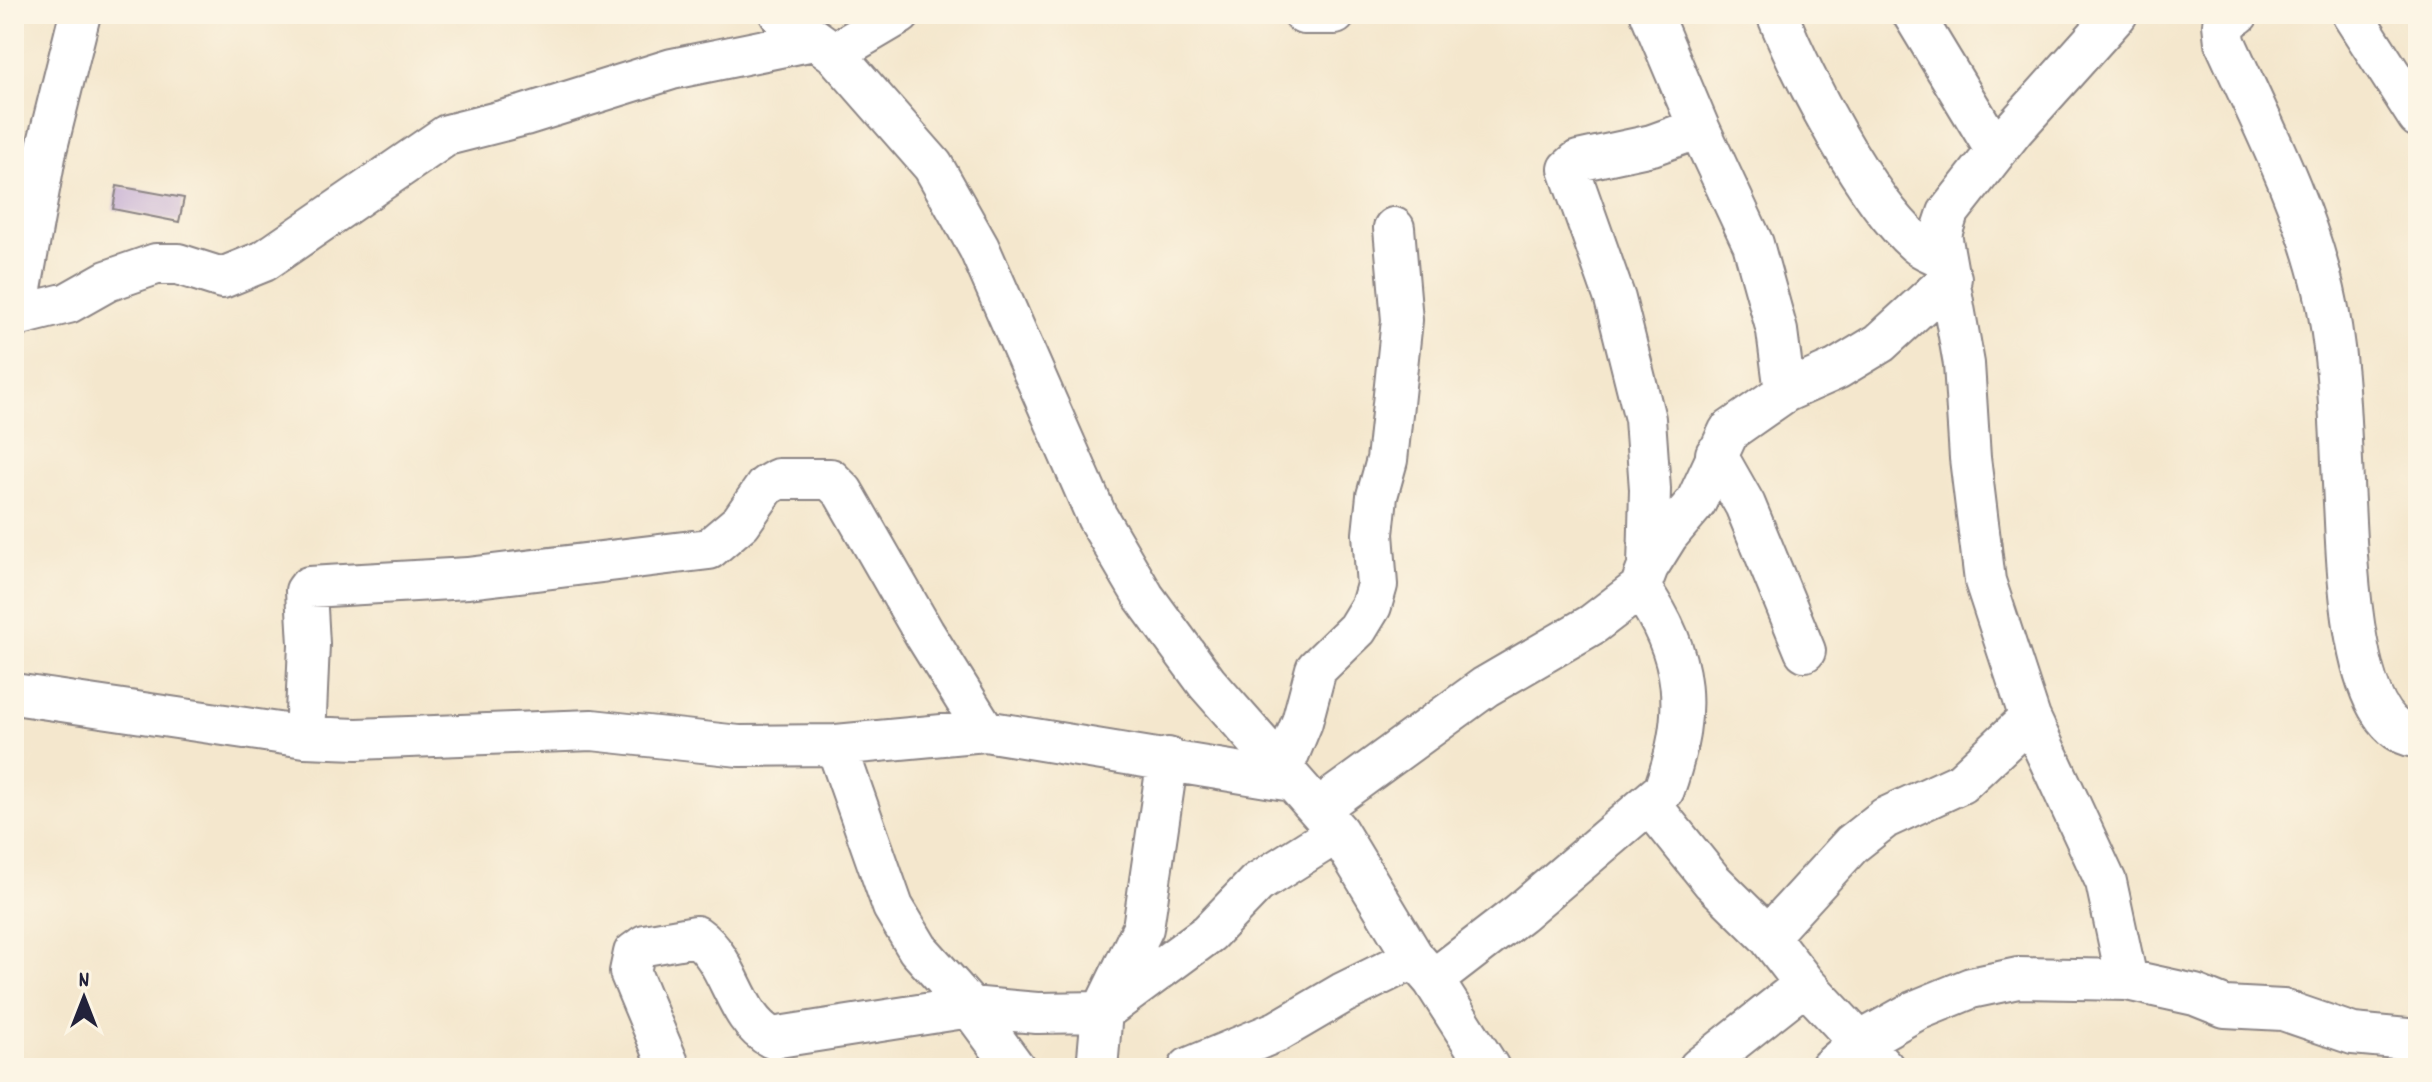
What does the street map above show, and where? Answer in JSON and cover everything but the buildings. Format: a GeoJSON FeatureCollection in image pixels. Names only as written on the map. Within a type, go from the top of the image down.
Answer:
{"type":"FeatureCollection","features":[{"type":"Feature","properties":{"kind":"street"},"geometry":{"type":"LineString","coordinates":[[80,14],[46,151],[15,318],[68,303],[107,281],[156,264],[178,264],[222,278],[276,253],[447,135],[525,115],[672,69],[824,46],[900,14]]}},
{"type":"Feature","properties":{"kind":"street"},"geometry":{"type":"LineString","coordinates":[[780,14],[824,46],[933,166],[979,248],[1097,517],[1144,597],[1207,683],[1308,797],[1489,1068]]}},
{"type":"Feature","properties":{"kind":"street"},"geometry":{"type":"LineString","coordinates":[[1304,14],[1335,14]]}},
{"type":"Feature","properties":{"kind":"street"},"geometry":{"type":"LineString","coordinates":[[1651,14],[1762,272],[1777,331],[1785,392]]}},
{"type":"Feature","properties":{"kind":"street"},"geometry":{"type":"LineString","coordinates":[[1777,14],[1823,108],[1869,183],[1898,225],[1947,268]]}},
{"type":"Feature","properties":{"kind":"street"},"geometry":{"type":"LineString","coordinates":[[1913,14],[1996,151]]}},
{"type":"Feature","properties":{"kind":"street"},"geometry":{"type":"LineString","coordinates":[[2117,14],[2093,37],[1996,151],[1948,213],[1941,234],[1964,364],[1983,569],[2030,718],[2106,882],[2127,980]]}},
{"type":"Feature","properties":{"kind":"street"},"geometry":{"type":"LineString","coordinates":[[2238,14],[2223,24],[2222,31],[2277,159],[2324,290],[2333,341],[2347,579],[2359,652],[2378,707],[2393,726],[2418,737]]}},
{"type":"Feature","properties":{"kind":"street"},"geometry":{"type":"LineString","coordinates":[[2352,14],[2418,117]]}},
{"type":"Feature","properties":{"kind":"street"},"geometry":{"type":"LineString","coordinates":[[1189,1068],[1278,1031],[1343,993],[1424,969],[1650,804],[1664,790],[1673,765],[1684,694],[1668,639],[1644,577],[1650,489],[1645,419],[1615,299],[1569,169],[1578,161],[1652,145],[1699,128]]}},
{"type":"Feature","properties":{"kind":"street"},"geometry":{"type":"LineString","coordinates":[[1308,797],[1302,722],[1316,669],[1357,629],[1371,606],[1377,585],[1374,521],[1387,460],[1402,320],[1394,228]]}},
{"type":"Feature","properties":{"kind":"street"},"geometry":{"type":"LineString","coordinates":[[670,1068],[630,972],[634,953],[645,945],[676,938],[696,936],[709,945],[756,1027],[772,1038],[970,1007],[1037,1013],[1102,1012],[1209,933],[1257,883],[1308,797],[1593,624],[1644,577],[1696,502],[1729,431],[1785,392],[1837,369],[1880,343],[1947,268]]}},
{"type":"Feature","properties":{"kind":"street"},"geometry":{"type":"LineString","coordinates":[[1716,454],[1745,505],[1805,651]]}},
{"type":"Feature","properties":{"kind":"street"},"geometry":{"type":"LineString","coordinates":[[305,737],[309,644],[306,591],[309,587],[468,578],[709,549],[741,522],[766,486],[778,479],[794,477],[830,479],[843,492],[985,731]]}},
{"type":"Feature","properties":{"kind":"street"},"geometry":{"type":"LineString","coordinates":[[14,694],[305,737],[357,739],[592,730],[739,746],[836,745],[985,731],[1168,758],[1308,797]]}},
{"type":"Feature","properties":{"kind":"street"},"geometry":{"type":"LineString","coordinates":[[1768,936],[1852,844],[1885,818],[1961,783],[2030,718]]}},
{"type":"Feature","properties":{"kind":"street"},"geometry":{"type":"LineString","coordinates":[[836,745],[893,907],[918,949],[970,1007],[1015,1068]]}},
{"type":"Feature","properties":{"kind":"street"},"geometry":{"type":"LineString","coordinates":[[1097,1068],[1102,1012],[1143,928],[1168,758]]}},
{"type":"Feature","properties":{"kind":"street"},"geometry":{"type":"LineString","coordinates":[[1650,804],[1712,881],[1768,936],[1805,984],[1872,1055]]}},
{"type":"Feature","properties":{"kind":"street"},"geometry":{"type":"LineString","coordinates":[[1830,1068],[1872,1055],[1915,1011],[1971,988],[2018,978],[2127,980],[2195,995],[2225,1007],[2283,1010],[2353,1034],[2418,1040]]}},
{"type":"Feature","properties":{"kind":"street"},"geometry":{"type":"LineString","coordinates":[[1699,1068],[1805,984]]}}]}
